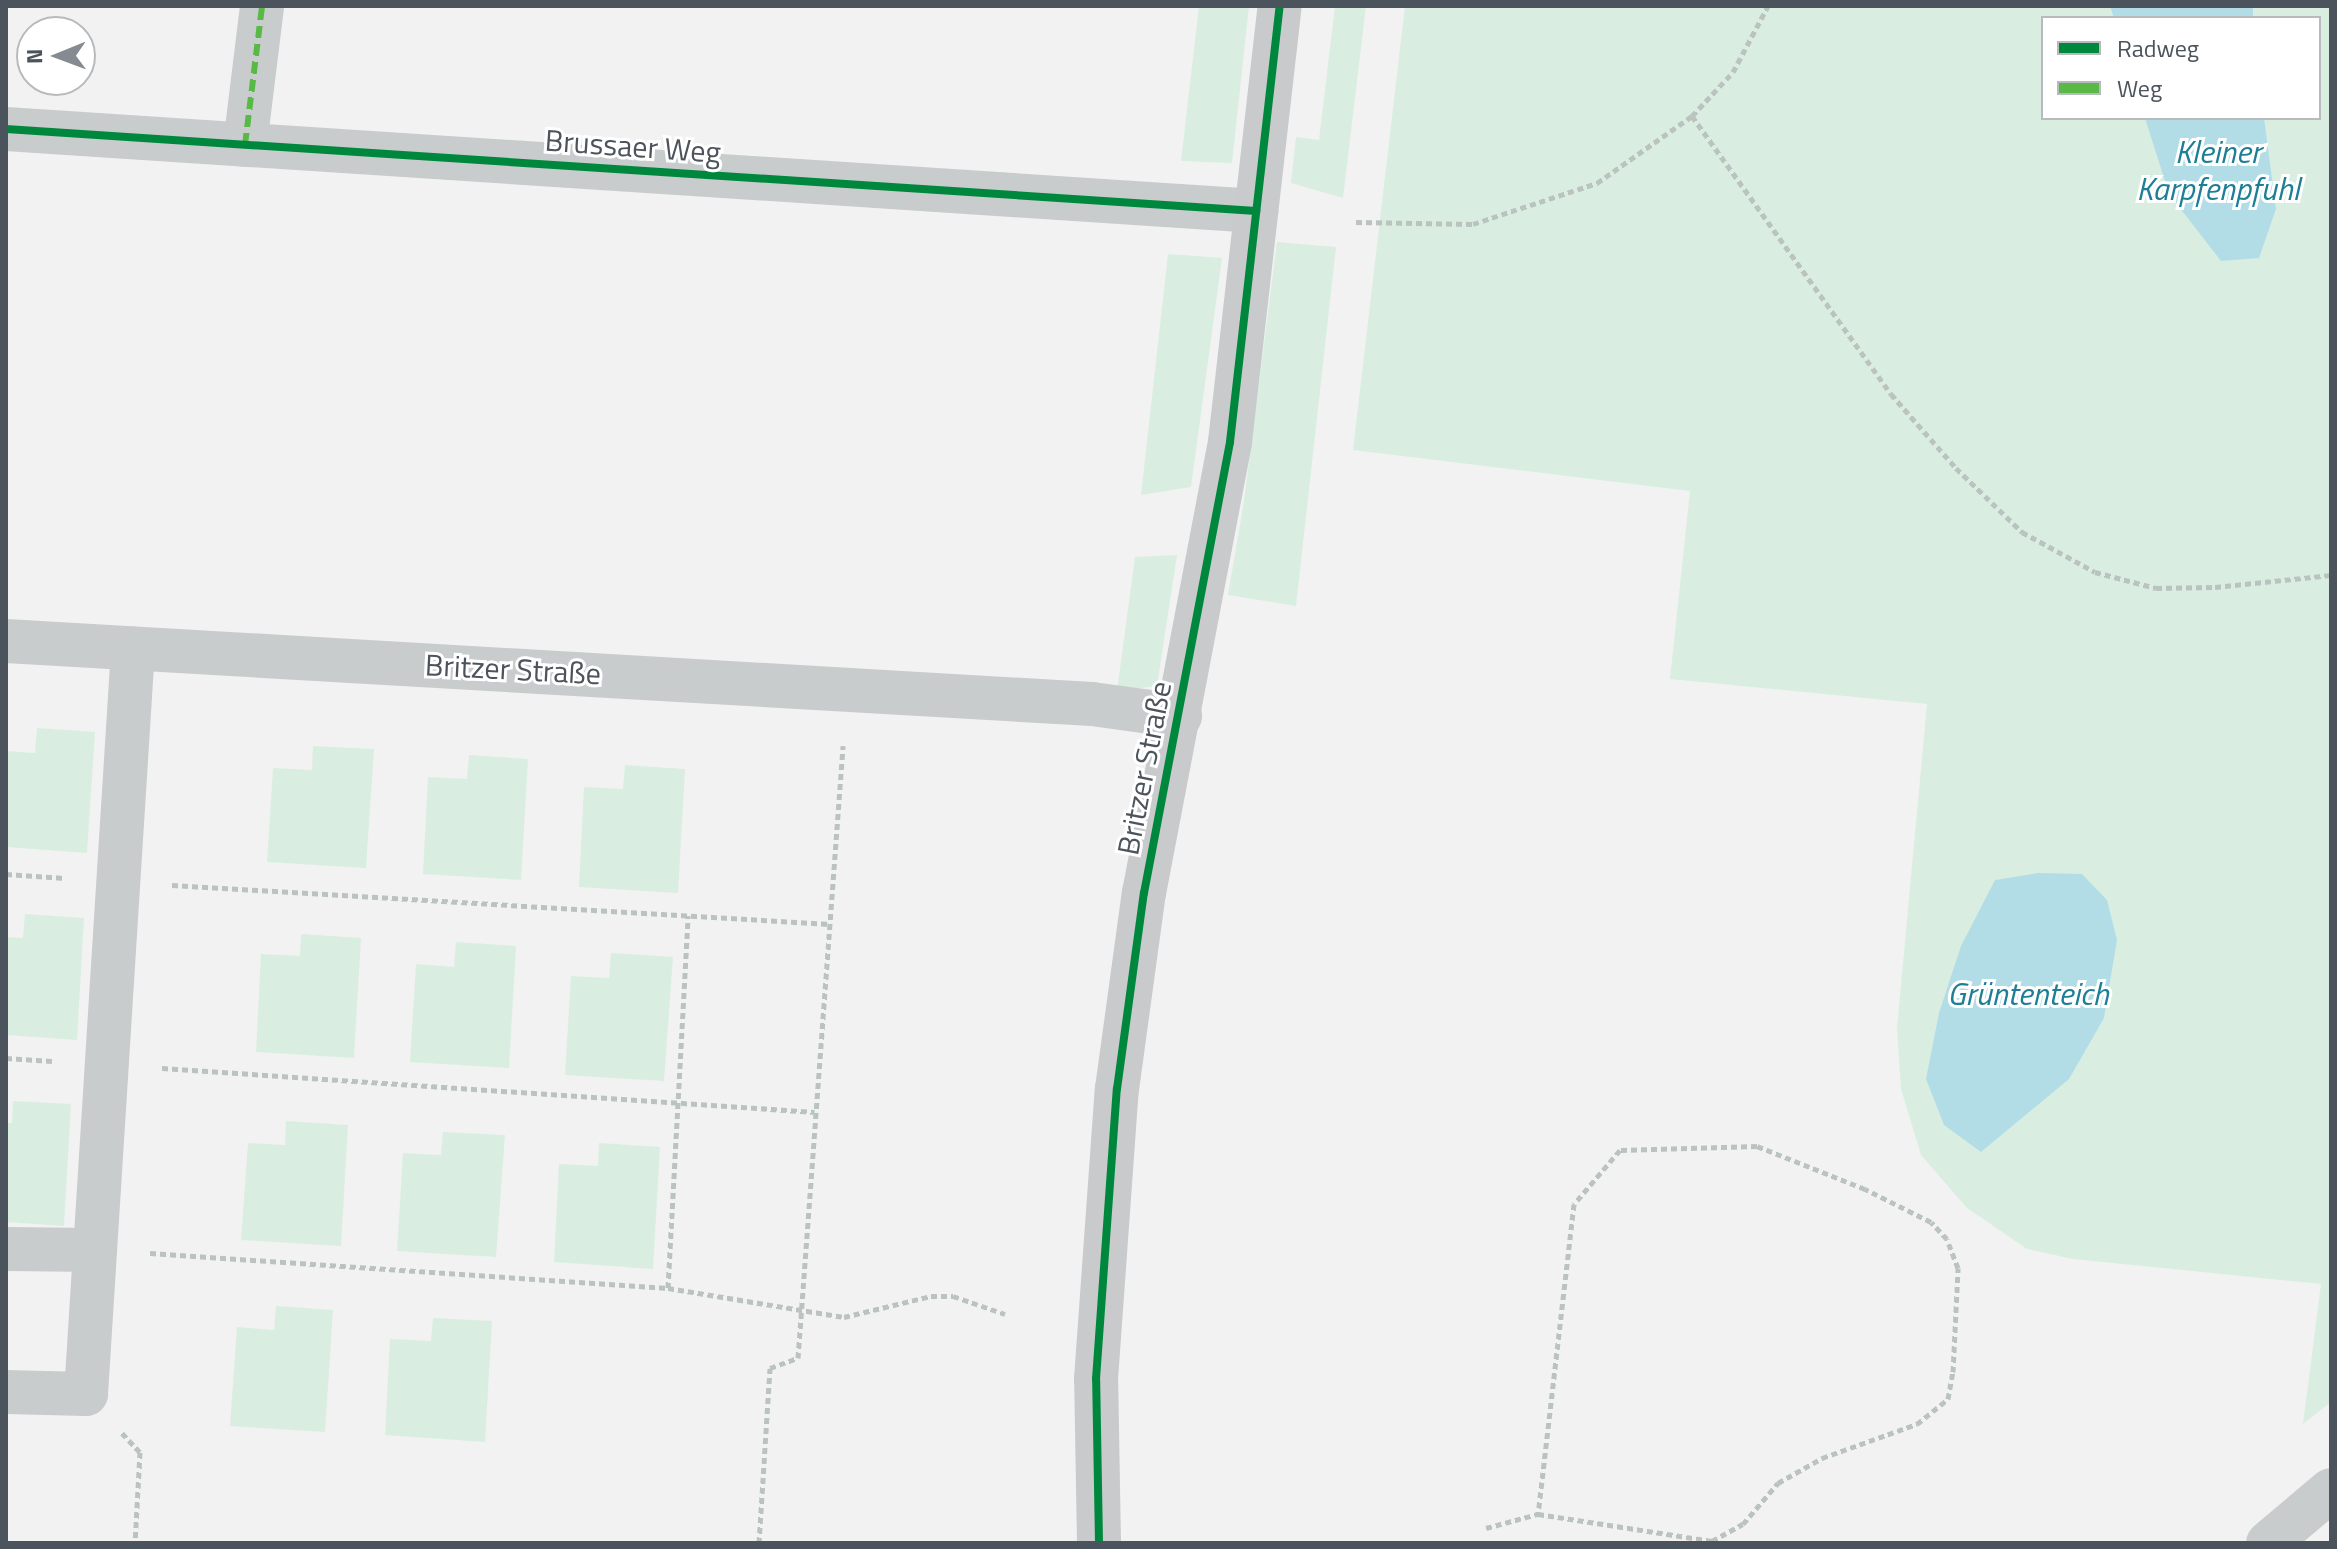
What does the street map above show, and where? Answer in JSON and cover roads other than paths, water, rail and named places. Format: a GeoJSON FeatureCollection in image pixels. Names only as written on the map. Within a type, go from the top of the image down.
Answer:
{"type":"FeatureCollection","features":[{"type":"Feature","properties":{"kind":"main road","name":"Britzer Straße"},"geometry":{"type":"LineString","coordinates":[[1099,1543],[1096,1379],[1117,1089],[1144,893],[1230,442],[1280,6]]}},
{"type":"Feature","properties":{"kind":"street"},"geometry":{"type":"LineString","coordinates":[[245,145],[262,6]]}},
{"type":"Feature","properties":{"kind":"street","name":"Brussaer Weg"},"geometry":{"type":"LineString","coordinates":[[6,129],[1256,211]]}},
{"type":"Feature","properties":{"kind":"street","name":"Britzer Straße"},"geometry":{"type":"LineString","coordinates":[[6,641],[1092,704],[1180,716]]}},
{"type":"Feature","properties":{"kind":"street"},"geometry":{"type":"LineString","coordinates":[[6,1392],[86,1394],[116,1251],[133,648]]}},
{"type":"Feature","properties":{"kind":"street"},"geometry":{"type":"LineString","coordinates":[[6,1249],[116,1251]]}},
{"type":"Feature","properties":{"kind":"street"},"geometry":{"type":"LineString","coordinates":[[2268,1543],[2331,1490]]}},
{"type":"Feature","properties":{"kind":"water"},"geometry":{"type":"Polygon","coordinates":[[[2110,6],[2253,6],[2253,16],[2113,16],[2110,6]]]}},
{"type":"Feature","properties":{"kind":"water","name":"Kleiner Karpfenpfuhl"},"geometry":{"type":"Polygon","coordinates":[[[2146,120],[2264,120],[2276,209],[2259,258],[2221,261],[2169,194],[2146,120]]]}},
{"type":"Feature","properties":{"kind":"water","name":"Grüntenteich"},"geometry":{"type":"Polygon","coordinates":[[[2038,873],[2082,874],[2107,900],[2117,940],[2104,1018],[2069,1079],[1981,1152],[1944,1125],[1926,1079],[1939,1013],[1961,946],[1995,880],[2038,873]]]}}]}
